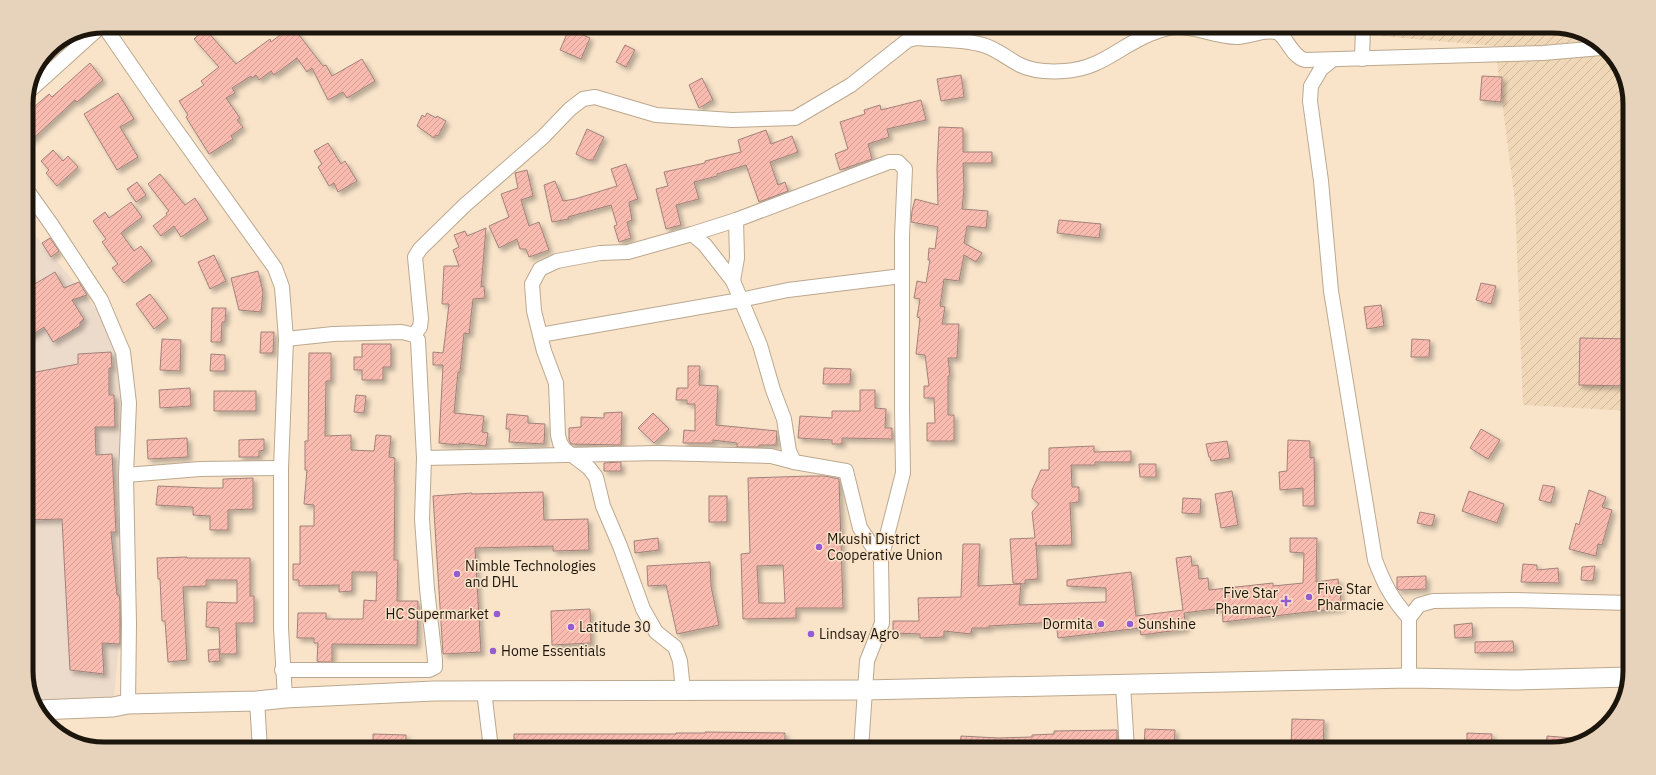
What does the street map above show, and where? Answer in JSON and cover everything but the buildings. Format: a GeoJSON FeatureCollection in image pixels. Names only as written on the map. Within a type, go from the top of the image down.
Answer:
{"type":"FeatureCollection","features":[{"type":"Feature","properties":{"kind":"main road"},"geometry":{"type":"LineString","coordinates":[[45,710],[113,707],[128,704],[257,701],[285,698],[434,691],[864,690],[1409,678],[1515,680],[1623,677]]}},
{"type":"Feature","properties":{"kind":"street"},"geometry":{"type":"LineString","coordinates":[[108,33],[275,268],[282,287],[286,339],[281,468],[282,670],[285,698]]}},
{"type":"Feature","properties":{"kind":"street"},"geometry":{"type":"LineString","coordinates":[[414,335],[420,327],[421,319],[415,257],[420,249],[465,205],[543,137],[570,109],[583,99],[595,97],[656,115],[732,120],[795,118],[851,85],[908,40],[917,38],[983,45],[1007,56],[1020,65],[1040,71],[1066,71],[1093,66],[1155,33]]}},
{"type":"Feature","properties":{"kind":"street"},"geometry":{"type":"LineString","coordinates":[[1210,33],[1237,37],[1259,33]]}},
{"type":"Feature","properties":{"kind":"street"},"geometry":{"type":"LineString","coordinates":[[1278,33],[1282,36],[1288,46],[1301,59],[1332,60],[1543,53],[1596,48]]}},
{"type":"Feature","properties":{"kind":"street"},"geometry":{"type":"LineString","coordinates":[[1362,33],[1362,59]]}},
{"type":"Feature","properties":{"kind":"street"},"geometry":{"type":"LineString","coordinates":[[35,86],[94,34]]}},
{"type":"Feature","properties":{"kind":"street"},"geometry":{"type":"LineString","coordinates":[[1332,60],[1321,69],[1311,86],[1310,101],[1321,181],[1331,291],[1375,560],[1384,585],[1395,603],[1409,618]]}},
{"type":"Feature","properties":{"kind":"street"},"geometry":{"type":"LineString","coordinates":[[683,690],[680,661],[675,647],[656,632],[643,609],[620,546],[603,506],[596,477],[581,461],[570,455],[564,449],[559,439],[556,382],[544,351],[534,312],[532,284],[540,269],[557,261],[600,253],[628,252],[692,234],[736,220],[889,162],[898,162],[904,169],[902,276],[903,473],[881,558],[882,623],[867,661],[861,742]]}},
{"type":"Feature","properties":{"kind":"street"},"geometry":{"type":"LineString","coordinates":[[33,199],[100,300],[123,352],[129,403],[126,475],[129,624],[128,704]]}},
{"type":"Feature","properties":{"kind":"street"},"geometry":{"type":"LineString","coordinates":[[733,281],[737,258],[736,220]]}},
{"type":"Feature","properties":{"kind":"street"},"geometry":{"type":"LineString","coordinates":[[692,234],[705,246],[733,281],[760,345],[773,390],[784,419],[789,452],[794,462]]}},
{"type":"Feature","properties":{"kind":"street"},"geometry":{"type":"LineString","coordinates":[[540,335],[740,300],[788,290],[902,276]]}},
{"type":"Feature","properties":{"kind":"street"},"geometry":{"type":"LineString","coordinates":[[282,670],[429,670],[435,667],[422,519],[424,458],[418,340],[414,335],[402,332],[333,334],[286,339]]}},
{"type":"Feature","properties":{"kind":"street"},"geometry":{"type":"LineString","coordinates":[[424,458],[658,453],[740,455],[771,456],[794,462],[846,471],[860,528],[881,558]]}},
{"type":"Feature","properties":{"kind":"street"},"geometry":{"type":"LineString","coordinates":[[126,475],[200,469],[281,468]]}},
{"type":"Feature","properties":{"kind":"street"},"geometry":{"type":"LineString","coordinates":[[1409,678],[1409,618],[1419,605],[1433,601],[1512,600],[1623,603]]}},
{"type":"Feature","properties":{"kind":"street"},"geometry":{"type":"LineString","coordinates":[[1123,685],[1127,742]]}},
{"type":"Feature","properties":{"kind":"street"},"geometry":{"type":"LineString","coordinates":[[484,691],[490,742]]}},
{"type":"Feature","properties":{"kind":"street"},"geometry":{"type":"LineString","coordinates":[[257,701],[260,742]]}},
{"type":"Feature","properties":{"kind":"shaded area"},"geometry":{"type":"Polygon","coordinates":[[[1368,33],[1566,34],[1588,42],[1602,54],[1614,68],[1621,86],[1623,99],[1623,411],[1523,405],[1515,202],[1495,46],[1368,35],[1368,33]]]}},
{"type":"Feature","properties":{"kind":"shaded area"},"geometry":{"type":"Polygon","coordinates":[[[33,232],[117,334],[134,481],[113,707],[45,711],[40,702],[34,685],[33,232]]]}},
{"type":"Feature","properties":{"kind":"place","name":"Mkushi District Cooperative Union"},"geometry":{"type":"Point","coordinates":[819,547]}},
{"type":"Feature","properties":{"kind":"place","name":"Nimble Technologies and DHL"},"geometry":{"type":"Point","coordinates":[457,574]}},
{"type":"Feature","properties":{"kind":"place","name":"Five Star Pharmacie"},"geometry":{"type":"Point","coordinates":[1309,597]}},
{"type":"Feature","properties":{"kind":"place","name":"Five Star Pharmacy"},"geometry":{"type":"Point","coordinates":[1286,601]}},
{"type":"Feature","properties":{"kind":"place","name":"HC Supermarket"},"geometry":{"type":"Point","coordinates":[497,614]}},
{"type":"Feature","properties":{"kind":"place","name":"Dormita"},"geometry":{"type":"Point","coordinates":[1101,624]}},
{"type":"Feature","properties":{"kind":"place","name":"Sunshine"},"geometry":{"type":"Point","coordinates":[1130,624]}},
{"type":"Feature","properties":{"kind":"place","name":"Latitude 30"},"geometry":{"type":"Point","coordinates":[571,627]}},
{"type":"Feature","properties":{"kind":"place","name":"Lindsay Agro"},"geometry":{"type":"Point","coordinates":[811,634]}},
{"type":"Feature","properties":{"kind":"place","name":"Home Essentials"},"geometry":{"type":"Point","coordinates":[493,651]}}]}
